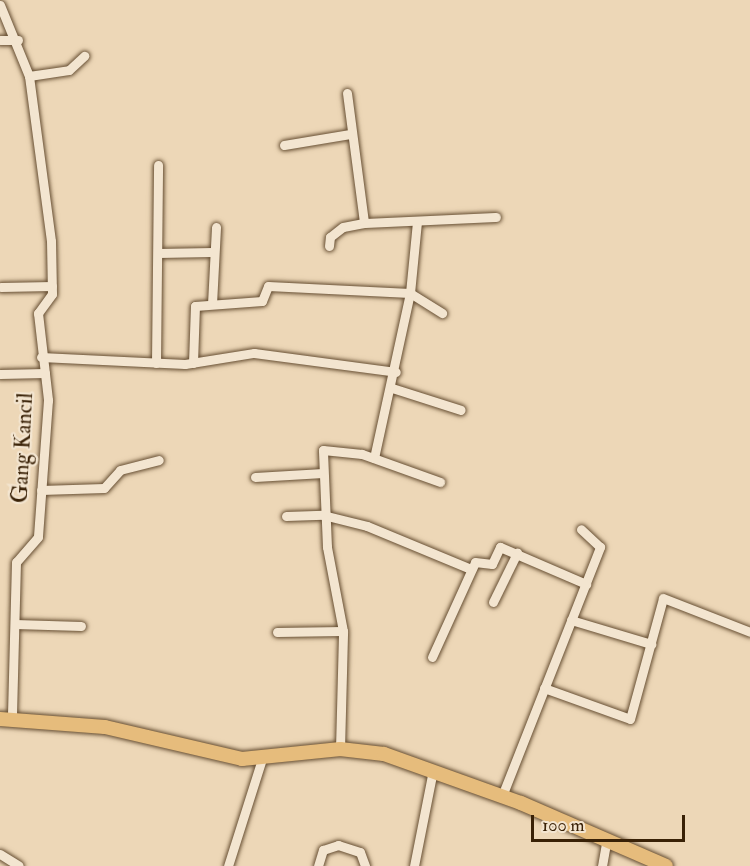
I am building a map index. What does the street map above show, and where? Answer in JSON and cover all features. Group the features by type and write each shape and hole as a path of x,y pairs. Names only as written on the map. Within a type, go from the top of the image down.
{"main road":[{"path":"6,719 105,727 223,755 262,759 340,749 433,770 606,838 666,866"}],"street":[{"path":"0,4 18,40 29,76 46,172 52,286 1,287"},
{"path":"0,40 18,40"},
{"path":"29,76 69,70 84,56"},
{"path":"347,93 350,134 364,222"},
{"path":"284,145 350,134"},
{"path":"156,363 158,165"},
{"path":"329,246 330,237 343,227 364,222 496,217"},
{"path":"374,458 396,372 410,293 417,220"},
{"path":"212,304 212,252 216,227"},
{"path":"158,253 212,252"},
{"name":"Gang Kancil","path":"6,719 15,624 16,562 38,542 45,373 41,357 38,313 52,286"},
{"path":"193,363 193,309 212,304 262,301 268,286 410,293 442,313"},
{"path":"41,357 193,363 254,353 396,372"},
{"path":"0,374 45,373"},
{"path":"392,388 462,410"},
{"path":"340,749 343,631 323,515 324,448 374,458 440,482"},
{"path":"40,490 104,488 120,470 159,460"},
{"path":"255,477 323,473"},
{"path":"286,516 323,515 367,526 471,569"},
{"path":"502,796 600,548 581,530"},
{"path":"432,657 471,569 476,562 492,564 500,547 586,584"},
{"path":"493,602 517,553"},
{"path":"544,688 630,720 663,598 750,632"},
{"path":"571,620 651,645"},
{"path":"15,624 81,626"},
{"path":"277,632 343,631"},
{"path":"228,866 262,759"},
{"path":"414,866 433,770"},
{"path":"602,866 606,838"},
{"path":"318,866 323,850 338,845 360,852 365,866"},
{"path":"0,855 19,866"}]}
